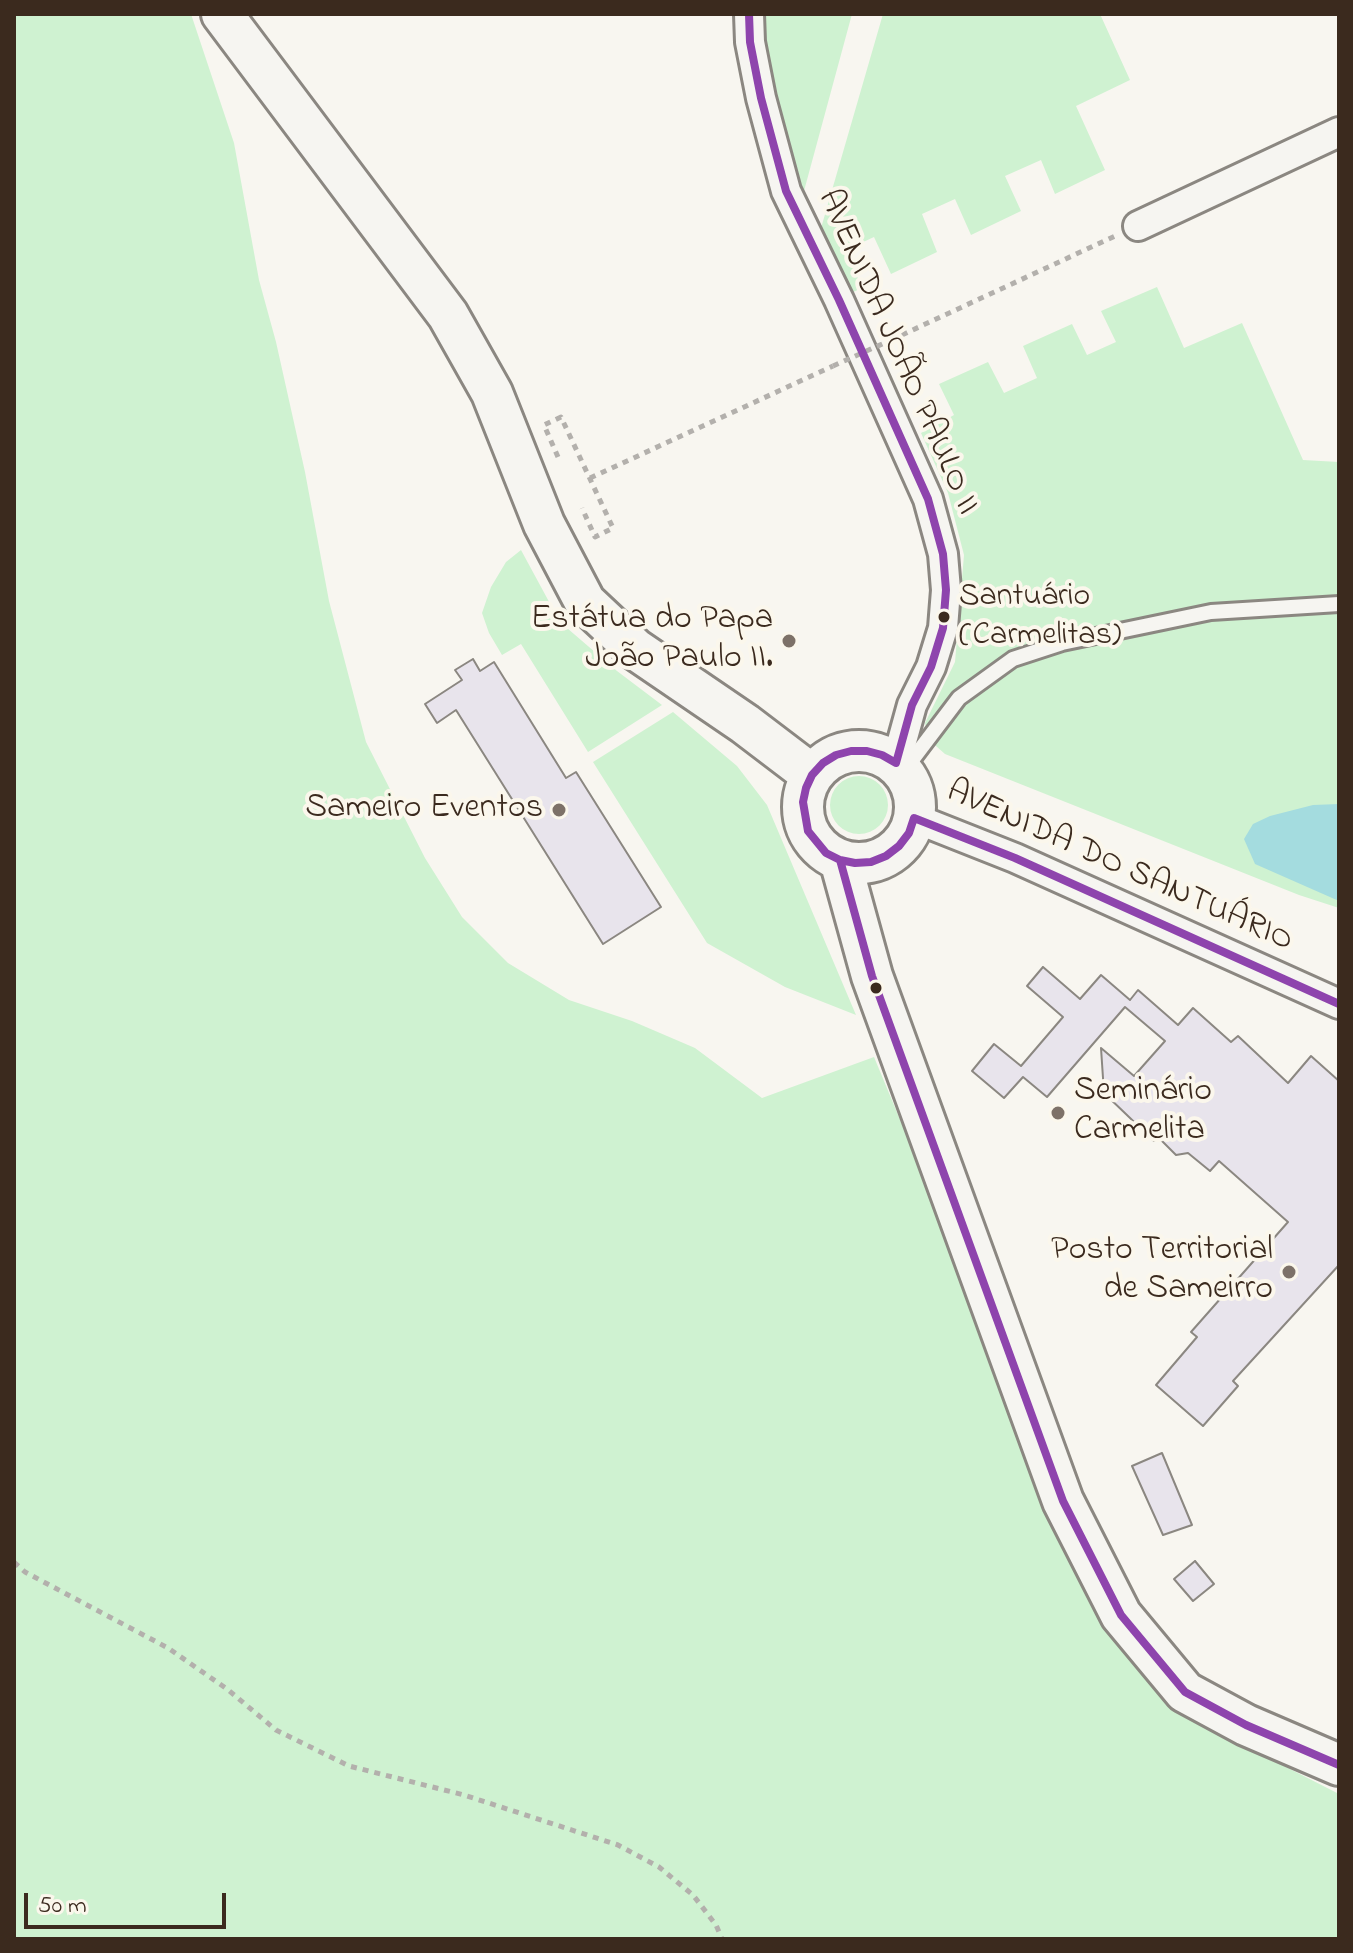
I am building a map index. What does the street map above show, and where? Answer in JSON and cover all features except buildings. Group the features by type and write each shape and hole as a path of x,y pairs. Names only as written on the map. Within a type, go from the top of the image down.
{"main road":[{"path":"222,14 448,315 492,393 544,524 585,602 635,649 745,724 812,775"},
{"path":"851,751 867,751 900,767 914,790 914,818 904,840 886,856 871,862 840,860 826,853 808,831 803,802 812,775 836,755 851,751"},
{"path":"840,860 872,976 1063,1501 1121,1615 1185,1692 1246,1725 1339,1765"}],"street":[{"name":"AVENIDA JOÃO PAULO II","path":"749,14 750,42 786,191 839,300 928,499 943,554 946,590 943,628 931,667 912,705 900,767"},
{"path":"1138,226 1339,132"},
{"name":"AVENIDA DO SANTUÁRIO","path":"914,818 1015,858 1339,1004"}],"lane":[{"path":"900,767 959,698 1013,659 1062,643 1211,612 1339,604"}],"path":[{"path":"590,478 1138,226"},
{"path":"558,457 544,425 561,417 613,528 595,537 582,508"},
{"path":"14,1562 25,1572 168,1648 227,1689 276,1730 349,1766 464,1795 618,1845 645,1859 693,1895 716,1925 722,1939"}],"green space":[{"path":"14,14 191,14 234,143 259,280 305,472 329,601 366,742 425,858 462,917 508,963 569,1000 632,1021 695,1048 762,1098 874,1057 921,1170 1062,1547 1110,1627 1243,1745 1339,1794 1339,1939 14,1939"},
{"path":"763,14 852,14 801,202 764,42"},
{"path":"883,14 1100,14 1130,80 1076,106 1105,170 1055,194 1041,160 1005,176 1021,211 971,235 955,199 922,214 937,252 891,274 874,237 846,250 862,288 849,294 819,235"},
{"path":"1157,287 1184,348 1242,323 1303,460 1339,462 1339,908 1299,895 945,754 928,739 925,723 955,662 964,555 948,493 921,433 954,415 939,384 988,362 1004,393 1037,378 1023,346 1072,324 1087,355 1116,342 1101,311"},
{"path":"521,550 560,622 662,705 588,752 521,644 502,655 482,613 491,587 506,562"},
{"path":"673,712 737,766 767,805 856,1015 785,987 707,943 593,762"},
{"path":"859,776 870,778 879,785 886,794 886,816 879,825 870,832 859,834 848,832 839,825 832,816 830,805 832,794 839,785 848,778"}],"water":[{"path":"1339,804 1339,901 1255,864 1244,839 1253,824 1270,816 1313,805"}],"transit line":[{"path":"749,14 750,42 761,98 786,191 839,300 928,499 943,554 946,590 943,628 931,667 912,705 896,763 867,751 836,755 823,763 806,788 803,802 808,831 826,853 840,860 871,862 899,846 909,833 914,818 1015,858 1339,1004"},
{"path":"840,860 872,976 1063,1501 1121,1615 1185,1692 1246,1725 1339,1765"}],"place":[{"name":"Santuário (Carmelitas)","path":"944,617"},
{"name":"Estátua do Papa João Paulo II.","path":"789,641"},
{"name":"Sameiro Eventos","path":"559,810"},
{"name":"Seminário Carmelita","path":"1058,1113"},
{"name":"Posto Territorial de Sameirro","path":"1289,1272"}]}
